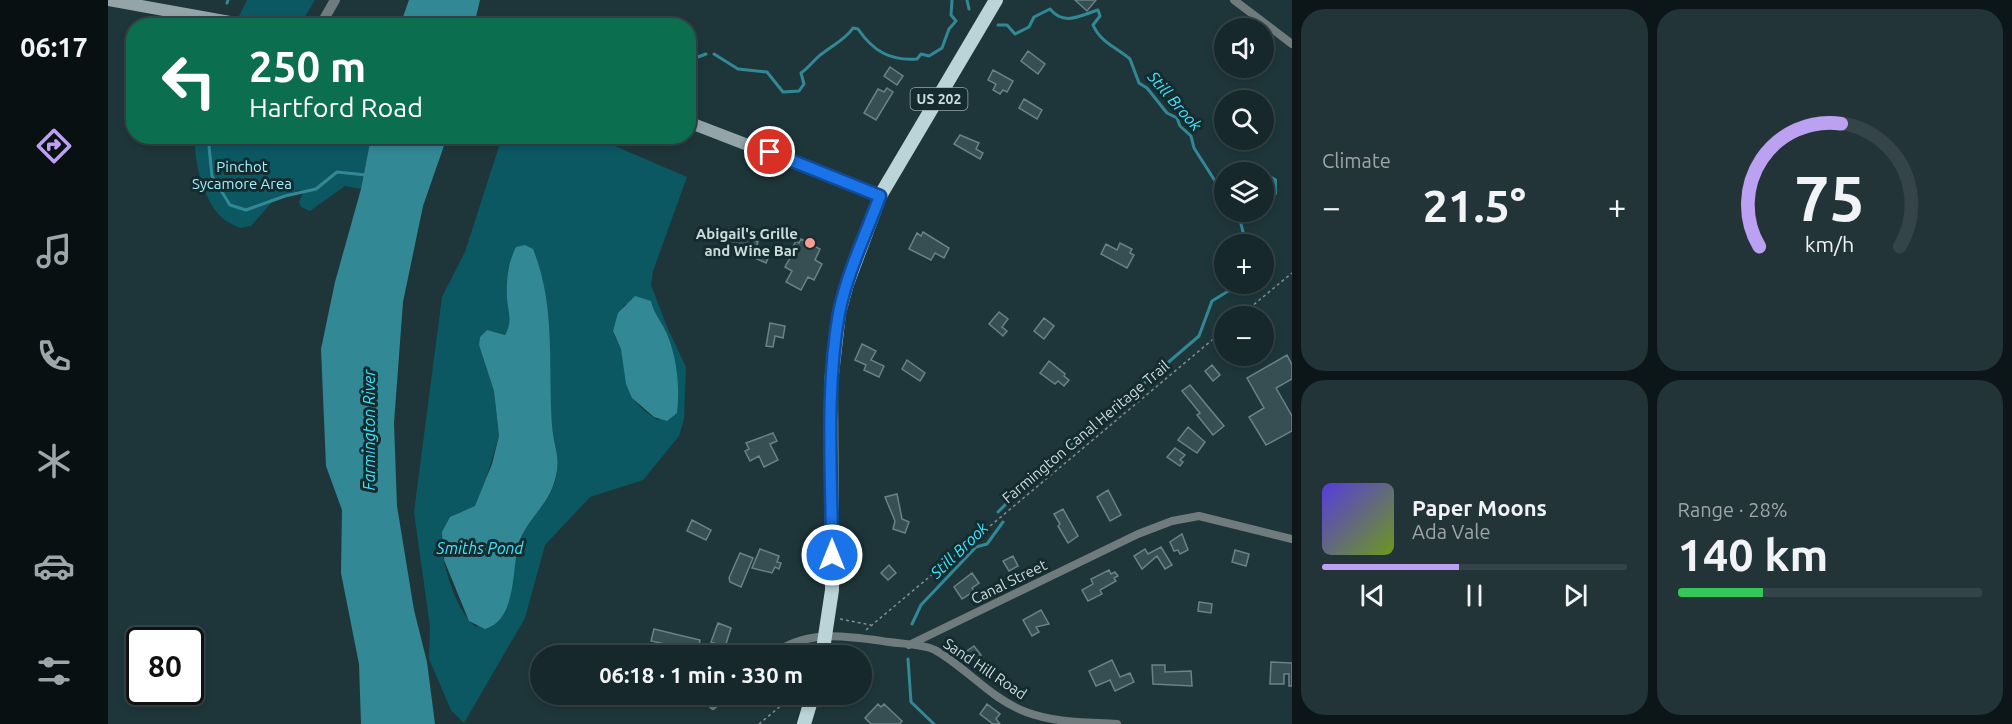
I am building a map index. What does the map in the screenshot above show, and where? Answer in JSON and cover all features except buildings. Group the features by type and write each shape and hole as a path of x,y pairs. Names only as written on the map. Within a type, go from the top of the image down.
{"highway":[{"name":"US 202","path":"824,645 832,590 831,383 838,324 847,284 880,196 996,0"},
{"path":"804,724 810,705"}],"main road":[{"path":"108,0 208,18"},
{"path":"696,125 880,196"}],"street":[{"path":"325,18 335,0"},
{"path":"1234,0 1292,44"},
{"name":"Canal Street","path":"909,645 1138,534 1172,521 1199,516 1292,540"},
{"path":"786,645 792,641 826,635 848,635 909,645"},
{"name":"Sand Hill Road","path":"909,645 933,649 994,694 1025,712 1048,719 1117,724"}],"path":[{"path":"1252,306 1292,273"},
{"name":"Farmington Canal Heritage Trail","path":"844,619 872,625 1214,338"},
{"path":"759,724 782,705"}],"green space":[{"path":"247,0 315,0 304,18 238,18"},
{"name":"Pinchot Sycamore Area","path":"195,144 370,144 361,189 345,186 310,211 301,207 299,202 303,193 299,190 273,201 251,226 240,228 220,216 208,199 200,178"},
{"path":"500,144 610,144 687,177 653,271 651,285 686,367 684,419 679,436 643,480 590,497 545,545 525,618 464,723 451,710 429,659 430,627 414,512 442,297 465,252","holes":["533,249 540,271 548,314 550,404 556,449 556,476 551,492 519,541 508,602 476,627 458,602 446,570 442,551 458,513 475,507 480,499 499,436 494,391 479,345 480,337 487,330 505,335 510,327 507,281 512,255","651,301 671,343 677,409 658,420 645,411 631,394 625,360 613,331 624,305"]}],"water":[{"path":"409,0 480,0 476,18 403,18"},
{"name":"Farmington River","path":"370,144 445,144 423,206 403,302 394,423 397,506 414,610 427,662 435,724 361,724 359,664 341,573 342,510 326,466 321,349 335,282 361,189"},
{"path":"1274,177 1277,179 1277,194 1274,197"},
{"name":"Smiths Pond","path":"525,245 533,249 545,292 550,336 552,425 557,466 551,492 521,537 507,606 495,624 485,629 469,621 444,560 442,532 450,517 475,506 492,464 499,436 494,391 479,345 480,337 487,330 505,335 509,326 507,285 509,265 516,247"},
{"path":"635,296 651,301 667,334 673,353 678,383 677,413 667,421 654,417 632,398 626,384 621,349 613,331 618,313"}],"waterway":[{"name":"Still Brook","path":"714,54 738,69 767,72 783,92 799,91 804,84 801,73 853,28 858,29 876,49 890,56 907,59 917,59 921,54 929,56 942,48 949,29 956,21 951,15 952,0"},
{"name":"Still Brook","path":"967,0 969,9"},
{"name":"Still Brook","path":"998,25 1007,25 1015,34 1029,27 1034,17 1050,9 1055,14 1066,18 1078,17 1098,10 1100,16 1093,25 1096,31 1105,41 1130,59 1139,83 1147,88 1167,113 1177,118 1180,126 1191,136 1194,148 1214,179"},
{"name":"Still Brook","path":"696,56 706,54"},
{"path":"209,144 212,176 230,205 246,210 285,196 316,189 337,172 366,175"},
{"name":"Still Brook","path":"1240,222 1244,234"},
{"name":"Still Brook","path":"998,512 1024,486 1199,336 1212,301 1223,294"},
{"name":"Still Brook","path":"912,624 921,605 976,547 987,544 1003,522"},
{"name":"Still Brook","path":"908,659 911,702 934,724"}],"place":[{"name":"Abigail's Grille and Wine Bar","path":"810,243"}],"route":[{"path":"770,152 880,196 847,284 839,313 831,383 832,555"}]}
